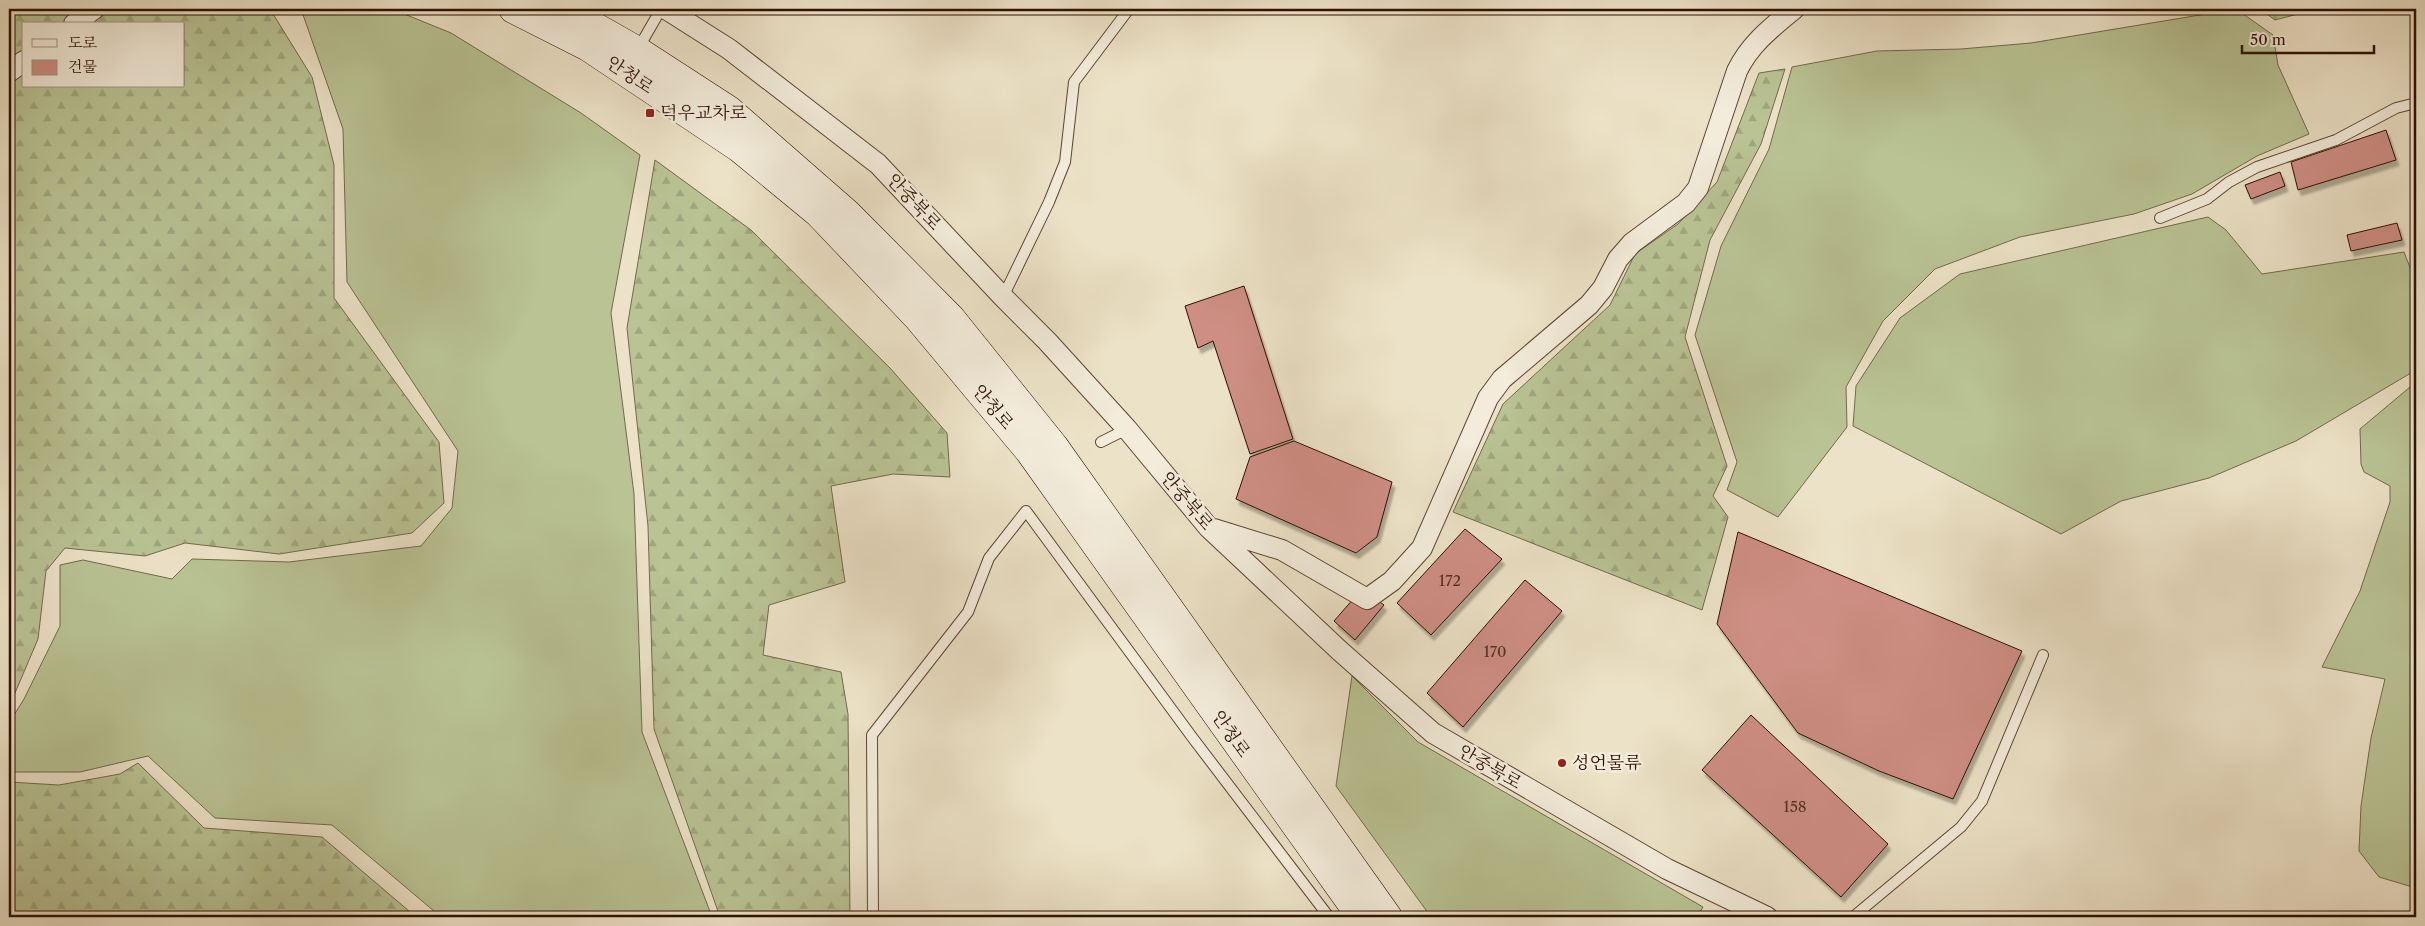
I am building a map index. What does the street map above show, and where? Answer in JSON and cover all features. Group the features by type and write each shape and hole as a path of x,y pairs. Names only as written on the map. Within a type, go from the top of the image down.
{"street":[{"path":"77,22 94,9"},
{"name":"안청로","path":"513,9 588,47 630,59 729,110 848,214 951,318 1054,446 1388,917"},
{"name":"안청로","path":"564,9 630,59 818,214 917,317 1029,452 1361,917"},
{"name":"안중북로","path":"666,9 729,49 878,164 1047,341 1127,429 1209,528 1340,651 1433,733 1735,910 1767,917"},
{"path":"1209,528 1282,550 1367,599 1392,581 1422,548 1492,392 1502,379 1590,305 1603,288 1618,259 1632,243 1686,203 1698,188 1737,71 1746,53 1764,34 1794,9"},
{"path":"9,72 22,62"}],"lane":[{"path":"630,59 661,9"},
{"path":"1003,297 1049,202 1065,162 1074,82 1129,9"},
{"path":"2160,218 2207,199 2229,182 2257,167 2336,140 2396,108 2416,103"},
{"path":"1101,442 1127,429"},
{"path":"873,917 872,735 968,612 989,558 1026,511 1192,737 1329,917"},
{"path":"1854,917 1961,827 1982,801 2043,655"}],"green space":[{"path":"9,9 270,9 312,77 334,165 334,298 439,442 444,503 412,533 279,554 185,543 145,556 65,548 46,571 38,639 9,707"},
{"path":"301,9 392,9 451,33 581,113 640,155 611,313 634,494 642,732 712,917 441,917 332,825 215,818 148,756 80,772 9,772 9,723 24,699 60,626 60,565 83,560 172,579 192,559 289,562 421,546 452,508 458,451 347,282 343,129"},
{"path":"2236,9 2273,35 2278,65 2309,134 2257,156 2192,194 2134,214 2020,237 1935,269 1883,321 1846,387 1847,427 1778,517 1727,490 1737,462 1695,335 1721,246 1769,149 1792,67 1877,51 1961,49 2031,43"},
{"path":"2260,9 2317,9 2275,20"},
{"path":"1785,69 1761,144 1710,240 1685,337 1727,466 1713,496 1728,517 1702,610 1453,512 1503,404 1610,305 1635,254 1678,224 1717,182 1759,73"},
{"path":"655,160 751,230 890,368 947,433 950,477 893,474 831,486 845,582 769,605 763,655 841,672 848,714 850,917 720,917 654,729 648,526 627,328"},
{"path":"2208,217 2226,230 2262,274 2404,252 2416,283 2416,370 2296,441 2209,478 2121,501 2061,534 1853,426 1856,386 1900,318 1960,274"},
{"path":"2416,382 2416,888 2379,877 2359,851 2361,806 2371,738 2385,679 2322,667 2360,591 2390,502 2390,486 2364,472 2361,464 2360,429"},
{"path":"1352,676 1418,742 1703,907 1697,917 1431,917 1336,786"},
{"path":"138,763 204,828 322,837 416,917 9,917 9,782 59,785 120,774"}],"building":[{"path":"2386,130 2396,160 2298,190 2291,162"},
{"path":"2280,172 2285,186 2251,199 2245,185"},
{"path":"2397,223 2402,240 2351,251 2347,235"},
{"path":"1244,286 1293,439 1250,454 1213,341 1198,348 1185,306"},
{"path":"1294,441 1392,482 1377,537 1356,553 1236,499 1250,457"},
{"path":"1465,529 1502,559 1431,635 1397,603"},
{"path":"1738,532 2022,651 1953,799 1879,771 1798,733 1717,624"},
{"path":"1525,580 1562,611 1463,727 1427,693"},
{"path":"1362,589 1384,605 1355,640 1334,621"},
{"path":"1751,715 1888,844 1841,897 1702,770"}],"place":[{"name":"덕우교차로","path":"650,113"},
{"name":"성언물류","path":"1562,763"}]}
